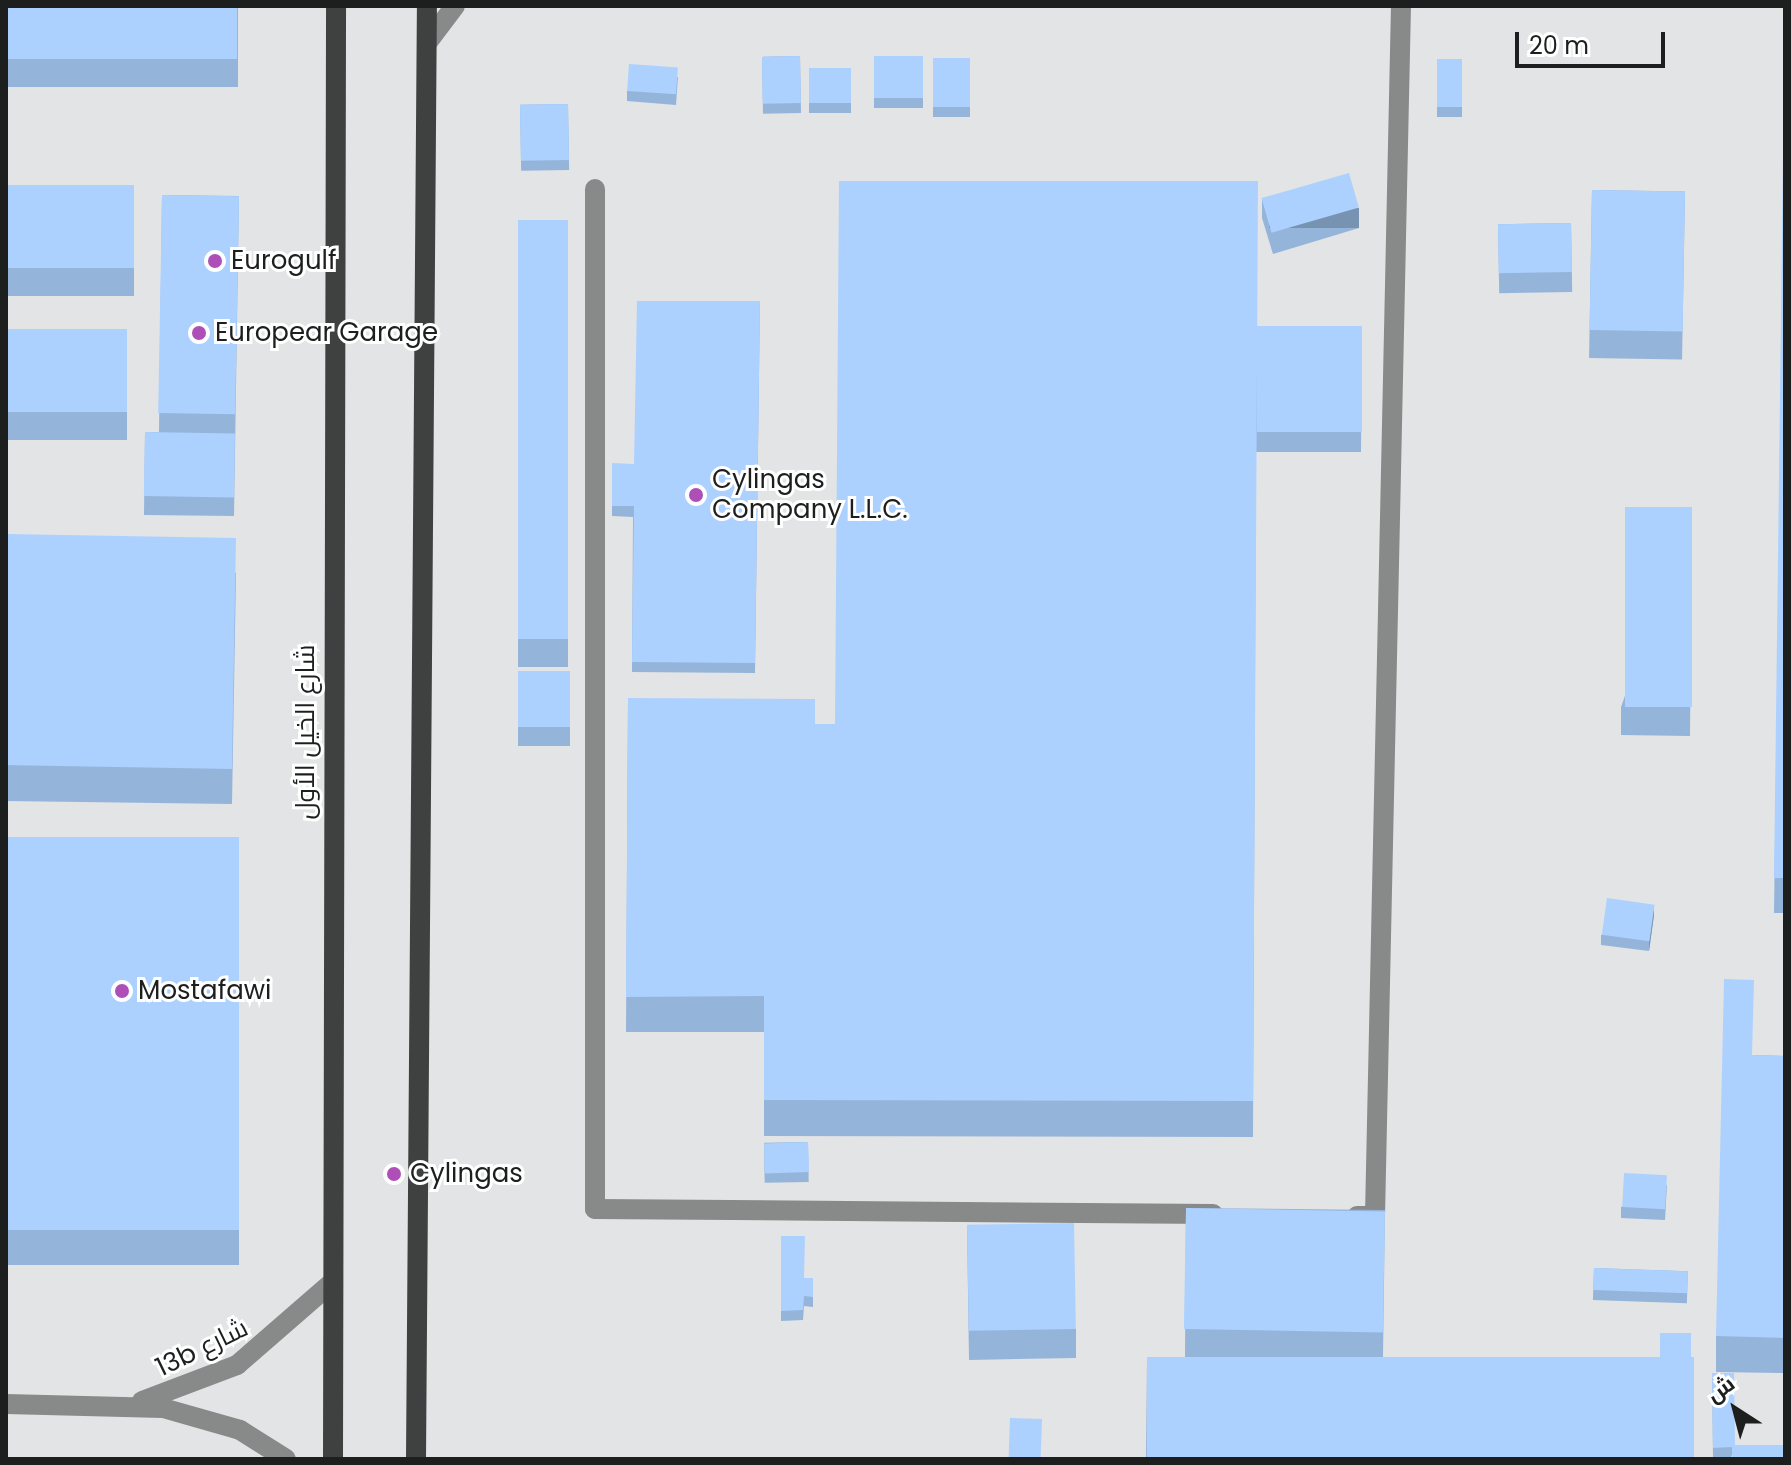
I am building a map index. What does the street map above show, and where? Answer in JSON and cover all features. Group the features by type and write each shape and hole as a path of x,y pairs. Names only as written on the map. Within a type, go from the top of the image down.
{"main road":[{"name":"شارع الخيل الأول","path":"333,1459 329,1285 336,6"},
{"path":"416,1459 427,6"}],"lane":[{"path":"427,43 455,6"},
{"path":"1327,1215 1375,1216 1401,6"},
{"path":"595,189 595,1209 1232,1214"},
{"name":"13b شارع","path":"123,1406 237,1365 329,1285"},
{"name":"13b شارع","path":"6,1404 123,1406 202,1416 286,1459"}],"building":[{"path":"6,6 237,6 237,59 6,59"},
{"path":"800,56 801,103 763,104 762,57"},
{"path":"874,56 923,56 923,98 874,98"},
{"path":"933,58 970,58 970,107 933,107"},
{"path":"1437,59 1462,59 1462,107 1437,107"},
{"path":"629,64 678,67 676,94 627,91"},
{"path":"809,68 851,68 851,103 809,103"},
{"path":"568,104 569,160 521,161 520,105"},
{"path":"1783,155 1785,878 1774,878"},
{"path":"1349,173 1359,208 1271,233 1262,198"},
{"path":"839,181 1258,181 1253,1101 764,1100 764,996 626,997 628,698 815,699 815,724 835,724"},
{"path":"6,185 134,185 134,268 6,268"},
{"path":"1592,190 1685,192 1683,332 1590,330"},
{"name":"Europear Garage","path":"162,195 239,196 235,414 158,413"},
{"path":"518,220 568,220 568,639 518,639"},
{"path":"1571,223 1572,272 1499,273 1498,224"},
{"name":"Cylingas Company L.L.C.","path":"637,301 760,301 755,663 632,662 634,506 612,506 612,463 634,464"},
{"path":"1257,326 1362,326 1362,432 1257,432"},
{"path":"6,329 127,329 127,412 6,412"},
{"path":"145,432 235,434 234,498 144,496"},
{"path":"1625,507 1692,507 1692,707 1625,707"},
{"path":"6,534 236,538 232,769 6,765"},
{"path":"518,671 570,671 570,727 518,727"},
{"path":"6,837 239,837 239,1230 6,1230"},
{"path":"1607,898 1655,905 1649,941 1602,935"},
{"path":"1724,979 1754,980 1752,1055 1785,1056 1785,1338 1716,1336"},
{"path":"808,1142 809,1172 765,1174 764,1144"},
{"path":"1624,1173 1667,1175 1665,1209 1622,1207"},
{"path":"1186,1208 1385,1211 1383,1332 1184,1329"},
{"path":"1074,1223 1076,1329 969,1331 967,1225"},
{"path":"781,1236 805,1236 804,1278 813,1278 813,1297 804,1296 803,1310 781,1311"},
{"path":"1594,1268 1688,1271 1687,1293 1593,1290"},
{"path":"1660,1333 1691,1333 1691,1357 1660,1357"},
{"path":"1147,1357 1694,1357 1694,1459 1147,1459"},
{"path":"1712,1373 1734,1373 1735,1446 1732,1447 1713,1448"},
{"path":"1010,1418 1042,1419 1041,1459 1009,1459"},
{"path":"1732,1445 1785,1445 1785,1459 1732,1459"}],"place":[{"name":"Eurogulf","path":"215,261"},
{"name":"Europear Garage","path":"199,333"},
{"name":"Cylingas Company L.L.C.","path":"696,495"},
{"name":"Mostafawi","path":"122,991"},
{"name":"Cylingas","path":"394,1174"}]}
